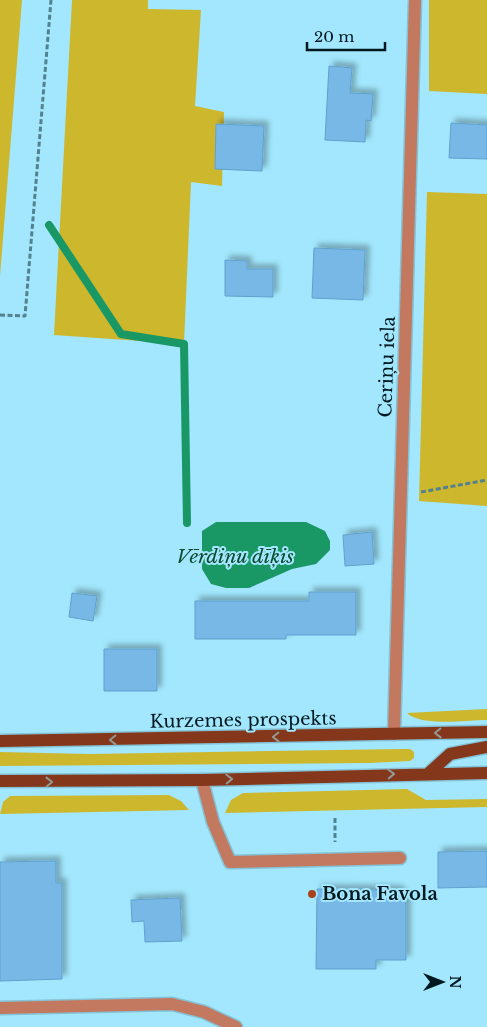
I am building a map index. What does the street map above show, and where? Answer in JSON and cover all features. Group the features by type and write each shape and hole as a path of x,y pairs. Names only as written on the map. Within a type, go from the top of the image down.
{"main road":[{"name":"Kurzemes prospekts","path":"0,741 487,732"},
{"path":"429,774 450,754 487,747"},
{"path":"0,781 202,780 487,773"}],"street":[{"name":"Ceriņu iela","path":"394,734 415,0"},
{"path":"202,780 213,822 230,862 400,858"},
{"path":"0,1008 172,1004 204,1012 236,1027"}],"path":[{"path":"0,315 25,316 51,0"},
{"path":"401,496 487,480"},
{"path":"335,818 335,833"}],"shaded area":[{"path":"0,0 22,0 0,276"},
{"path":"72,0 148,0 148,9 201,10 195,106 224,112 222,186 191,182 184,344 54,335"},
{"path":"429,0 487,0 487,94 429,91"},
{"path":"427,192 487,194 487,506 419,501"},
{"path":"487,709 487,720 433,721 423,720 407,713"},
{"path":"410,749 414,752 414,758 410,761 369,763 0,766 0,752 90,754"},
{"path":"407,789 426,800 487,799 487,807 225,813 231,800 243,793"},
{"path":"169,795 181,801 189,810 0,814 3,802 10,796"}],"water":[{"name":"Vērdiņu dīķis","path":"216,522 306,522 325,531 330,541 330,550 316,564 292,569 249,588 226,588 211,584 202,569 202,531"}],"building":[{"path":"329,66 352,68 350,93 373,94 371,121 366,120 365,142 325,140"},
{"path":"451,123 487,125 487,159 449,158"},
{"path":"216,124 264,126 262,171 215,169"},
{"path":"314,248 365,250 363,300 312,298"},
{"path":"225,260 247,261 247,269 273,269 273,297 225,296"},
{"path":"372,532 374,564 345,566 343,535"},
{"path":"309,592 356,592 356,635 286,635 286,639 195,639 195,601 309,601"},
{"path":"72,593 97,596 93,621 69,617"},
{"path":"104,649 157,649 157,691 104,691"},
{"path":"487,851 487,887 438,888 438,852"},
{"path":"56,861 56,883 62,883 62,979 0,981 0,862"},
{"path":"317,889 398,890 406,900 406,960 376,960 376,969 316,969"},
{"path":"180,898 182,941 145,942 144,921 132,922 131,900"}],"waterway":[{"path":"49,225 121,334 184,344 187,523"}],"place":[{"name":"Bona Favola","path":"312,894"}]}
